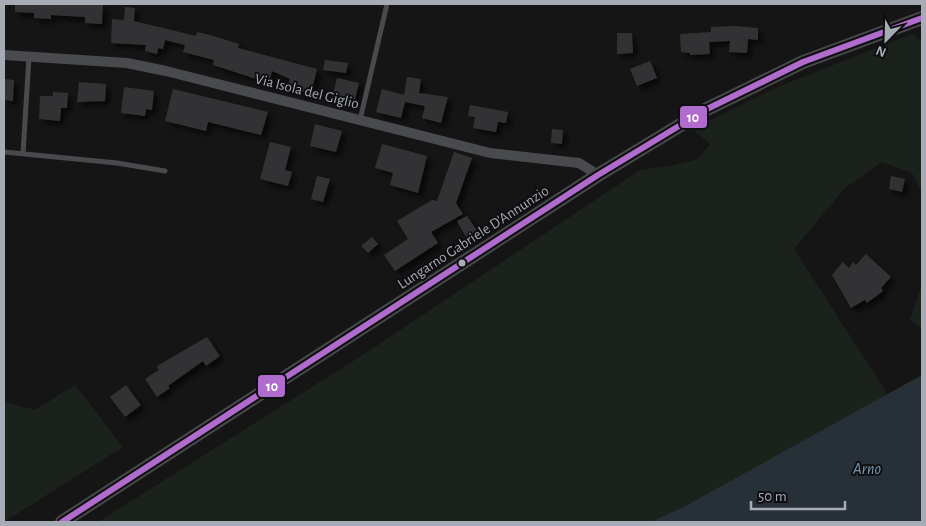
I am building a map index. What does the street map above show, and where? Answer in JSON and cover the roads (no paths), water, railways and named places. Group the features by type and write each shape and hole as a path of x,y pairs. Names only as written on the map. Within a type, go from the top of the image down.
{"main road":[{"name":"Lungarno Gabriele D'Annunzio","path":"62,522 598,175 707,109 780,72 922,18"}],"street":[{"name":"Via Isola del Giglio","path":"4,55 127,63 166,71 490,153 579,162 598,175"}],"lane":[{"path":"360,120 387,4"},
{"path":"23,153 29,57"},
{"path":"4,152 117,163 165,171"}],"water":[{"name":"Arno","path":"922,375 922,522 651,522 687,505"}]}
